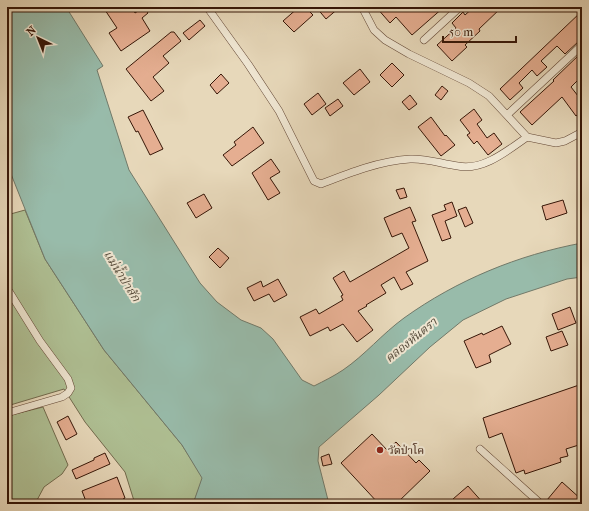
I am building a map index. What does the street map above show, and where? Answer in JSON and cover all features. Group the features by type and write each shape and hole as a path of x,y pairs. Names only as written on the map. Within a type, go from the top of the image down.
{"street":[{"path":"208,7 279,111 314,181 321,184 386,162 410,159 430,160 460,167 476,166 501,155 527,137"},
{"path":"362,7 374,30 385,40 409,54 469,83 489,96 527,137 556,143 564,141 582,132"},
{"path":"424,40 460,7"},
{"path":"507,115 582,44"},
{"path":"7,288 40,341 68,379 71,388 68,393 62,397 7,413"},
{"path":"480,449 541,504"}],"shaded area":[{"path":"25,210 45,259 104,350 182,445 203,478 193,504 135,504 125,472 85,422 64,389 7,406 7,215"},
{"path":"43,407 68,465 62,474 44,487 36,502 37,504 7,504 7,416"}],"water":[{"path":"7,7 66,7 103,66 97,70 129,170 200,283 217,302 241,320 261,328 273,339 302,380 314,386 343,370 359,358 396,324 424,304 489,271 535,254 582,243 582,277 567,279 506,299 463,320 430,347 379,395 319,447 318,461 329,504 193,504 202,478 182,445 104,350 45,259 7,164"}],"building":[{"path":"103,7 132,7 135,13 144,7 148,13 142,18 150,31 121,51 109,33 117,28"},
{"path":"299,7 305,7 313,15 294,32 283,21"},
{"path":"316,7 340,7 326,19"},
{"path":"376,7 444,7 412,35 396,17 390,23"},
{"path":"474,7 502,7 479,29 480,31 465,45 467,47 452,61 437,45 456,28 452,23 463,12 465,15"},
{"path":"582,11 582,40 565,54 557,46 541,61 547,67 537,76 532,70 519,83 523,88 510,100 500,89"},
{"path":"200,20 205,26 189,40 183,33"},
{"path":"171,32 174,32 181,41 163,56 169,63 153,77 164,91 151,101 126,69"},
{"path":"582,52 582,76 571,87 582,101 582,111 576,116 562,97 532,125 520,112 554,81 553,80"},
{"path":"392,63 404,75 392,87 380,75"},
{"path":"360,69 370,82 354,95 343,83"},
{"path":"221,74 229,83 217,94 210,85"},
{"path":"442,86 448,91 441,100 435,95"},
{"path":"318,93 326,104 312,115 304,104"},
{"path":"410,95 417,104 409,110 402,102"},
{"path":"338,99 343,106 330,116 325,108"},
{"path":"474,109 482,120 477,124 487,138 494,133 502,144 488,155 477,141 474,144 467,135 470,133 460,120"},
{"path":"143,110 163,149 150,155 138,131 136,132 128,117"},
{"path":"431,117 445,136 446,135 455,145 441,156 418,127"},
{"path":"253,127 264,143 232,166 223,155 236,145 234,142"},
{"path":"271,159 280,172 270,178 280,193 268,200 252,173"},
{"path":"404,188 407,197 400,199 396,190"},
{"path":"204,194 212,208 196,218 187,203"},
{"path":"563,200 567,213 546,220 542,206"},
{"path":"452,202 457,216 445,221 451,238 442,241 432,215 446,210 444,205"},
{"path":"410,207 416,221 412,222 428,261 406,272 413,284 401,290 394,277 381,285 386,293 358,311 373,330 357,342 343,324 330,331 328,327 310,336 300,317 316,309 319,314 343,300 341,296 343,295 333,278 344,271 350,282 409,248 402,233 392,237 384,218"},
{"path":"466,207 473,223 465,227 458,210"},
{"path":"218,248 229,258 220,268 209,257"},
{"path":"278,279 287,295 274,302 269,294 254,301 247,288 261,281 263,287"},
{"path":"570,307 576,323 558,330 552,314"},
{"path":"502,326 511,344 489,355 491,362 476,368 464,341 482,333 483,335"},
{"path":"562,331 568,345 551,351 546,337"},
{"path":"582,384 582,444 566,449 568,456 560,458 561,462 525,474 524,470 516,473 502,433 489,438 483,418"},
{"path":"68,416 77,434 66,440 57,422"},
{"path":"372,434 387,450 396,442 416,463 419,460 430,471 396,504 379,504 341,463"},
{"path":"105,453 110,464 76,479 72,470"},
{"path":"329,454 332,464 323,466 321,457"},
{"path":"117,477 125,498 123,499 125,504 87,504 82,491"},
{"path":"562,482 582,500 582,504 552,504 547,500"},
{"path":"468,486 484,504 458,504 453,499"}],"place":[{"name":"วัดป่าโค","path":"380,450"}],"water label":[{"name":"แม่น้ำป่าสัก","path":"122,276"},
{"name":"คลองหันตรา","path":"411,340"}]}
